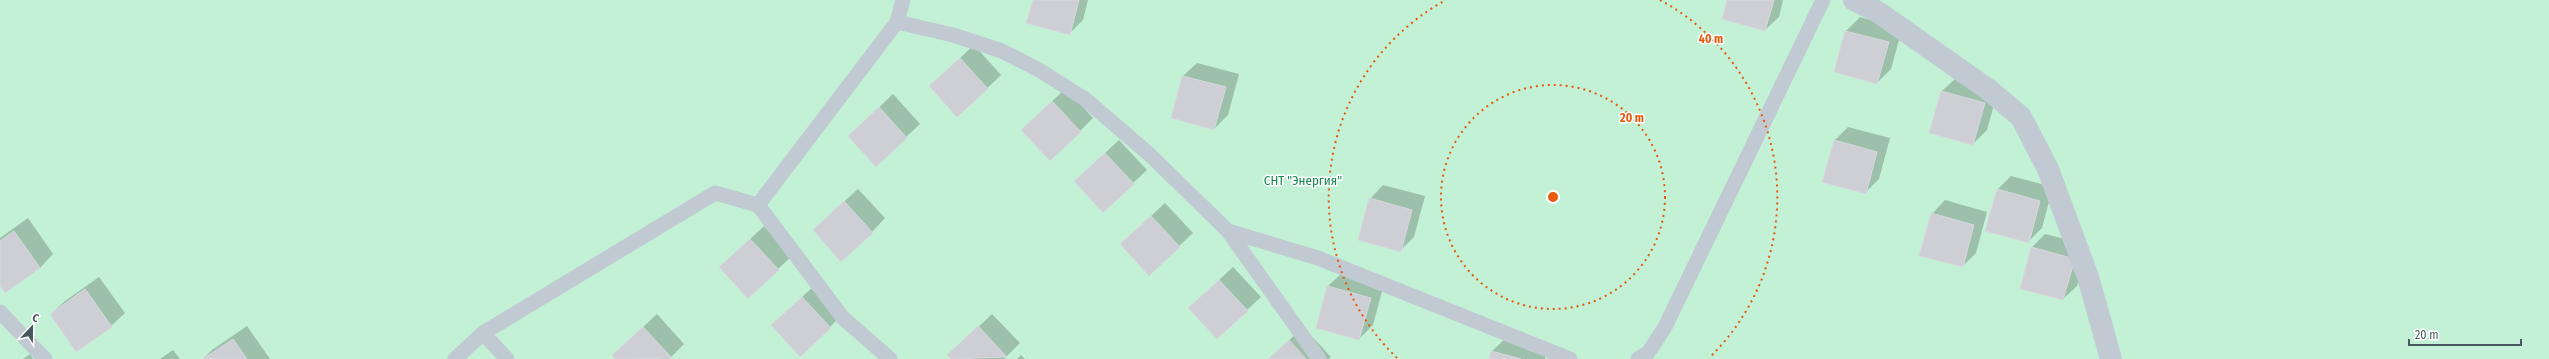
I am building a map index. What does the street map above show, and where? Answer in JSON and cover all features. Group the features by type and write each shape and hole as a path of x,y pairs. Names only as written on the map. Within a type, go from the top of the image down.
{"street":[{"path":"1854,0 1878,12 1971,77 2021,117 2051,176 2088,277 2111,359"}],"lane":[{"path":"758,205 897,22 903,0"},
{"path":"1638,359 1648,353 1665,327 1823,0"},
{"path":"897,22 953,35 1002,52 1038,70 1085,99 1150,155 1228,231 1319,359"},
{"path":"455,359 483,333 715,192 758,205 844,318 890,359"},
{"path":"1228,231 1318,258 1570,359"},
{"path":"0,312 45,359"},
{"path":"483,333 507,359"}],"green space":[{"name":"СНТ \"Энергия\"","path":"0,0 2549,0 2549,359 0,359"}],"building":[{"path":"1033,0 1079,0 1070,35 1026,23"},
{"path":"1727,0 1774,0 1765,31 1722,19"},
{"path":"1845,31 1889,42 1877,84 1834,72"},
{"path":"960,58 988,89 957,117 929,86"},
{"path":"1182,76 1226,87 1214,130 1171,118"},
{"path":"1941,91 1985,103 1973,145 1929,133"},
{"path":"1052,101 1081,132 1050,161 1021,130"},
{"path":"879,107 907,138 876,167 848,136"},
{"path":"1834,140 1877,152 1866,194 1822,182"},
{"path":"1105,153 1134,184 1103,213 1074,181"},
{"path":"1997,189 2040,201 2029,243 1985,231"},
{"path":"1369,198 1412,210 1401,252 1358,240"},
{"path":"844,201 873,233 841,262 813,230"},
{"path":"1931,213 1974,225 1963,267 1919,256"},
{"path":"1151,216 1180,247 1149,276 1120,244"},
{"path":"14,231 40,268 5,293 0,286 0,241"},
{"path":"750,239 779,270 748,299 719,267"},
{"path":"2031,247 2075,259 2063,300 2020,289"},
{"path":"1219,280 1248,311 1217,339 1188,308"},
{"path":"1327,286 1371,298 1359,340 1316,328"},
{"path":"85,289 112,327 76,352 50,314"},
{"path":"802,297 831,328 800,357 771,325"},
{"path":"978,326 1007,357 951,359 947,355"},
{"path":"643,327 672,358 615,359 612,355"},
{"path":"233,339 247,359 203,359"},
{"path":"1289,340 1306,359 1268,359"},
{"path":"1491,351 1521,359 1489,359"}]}
